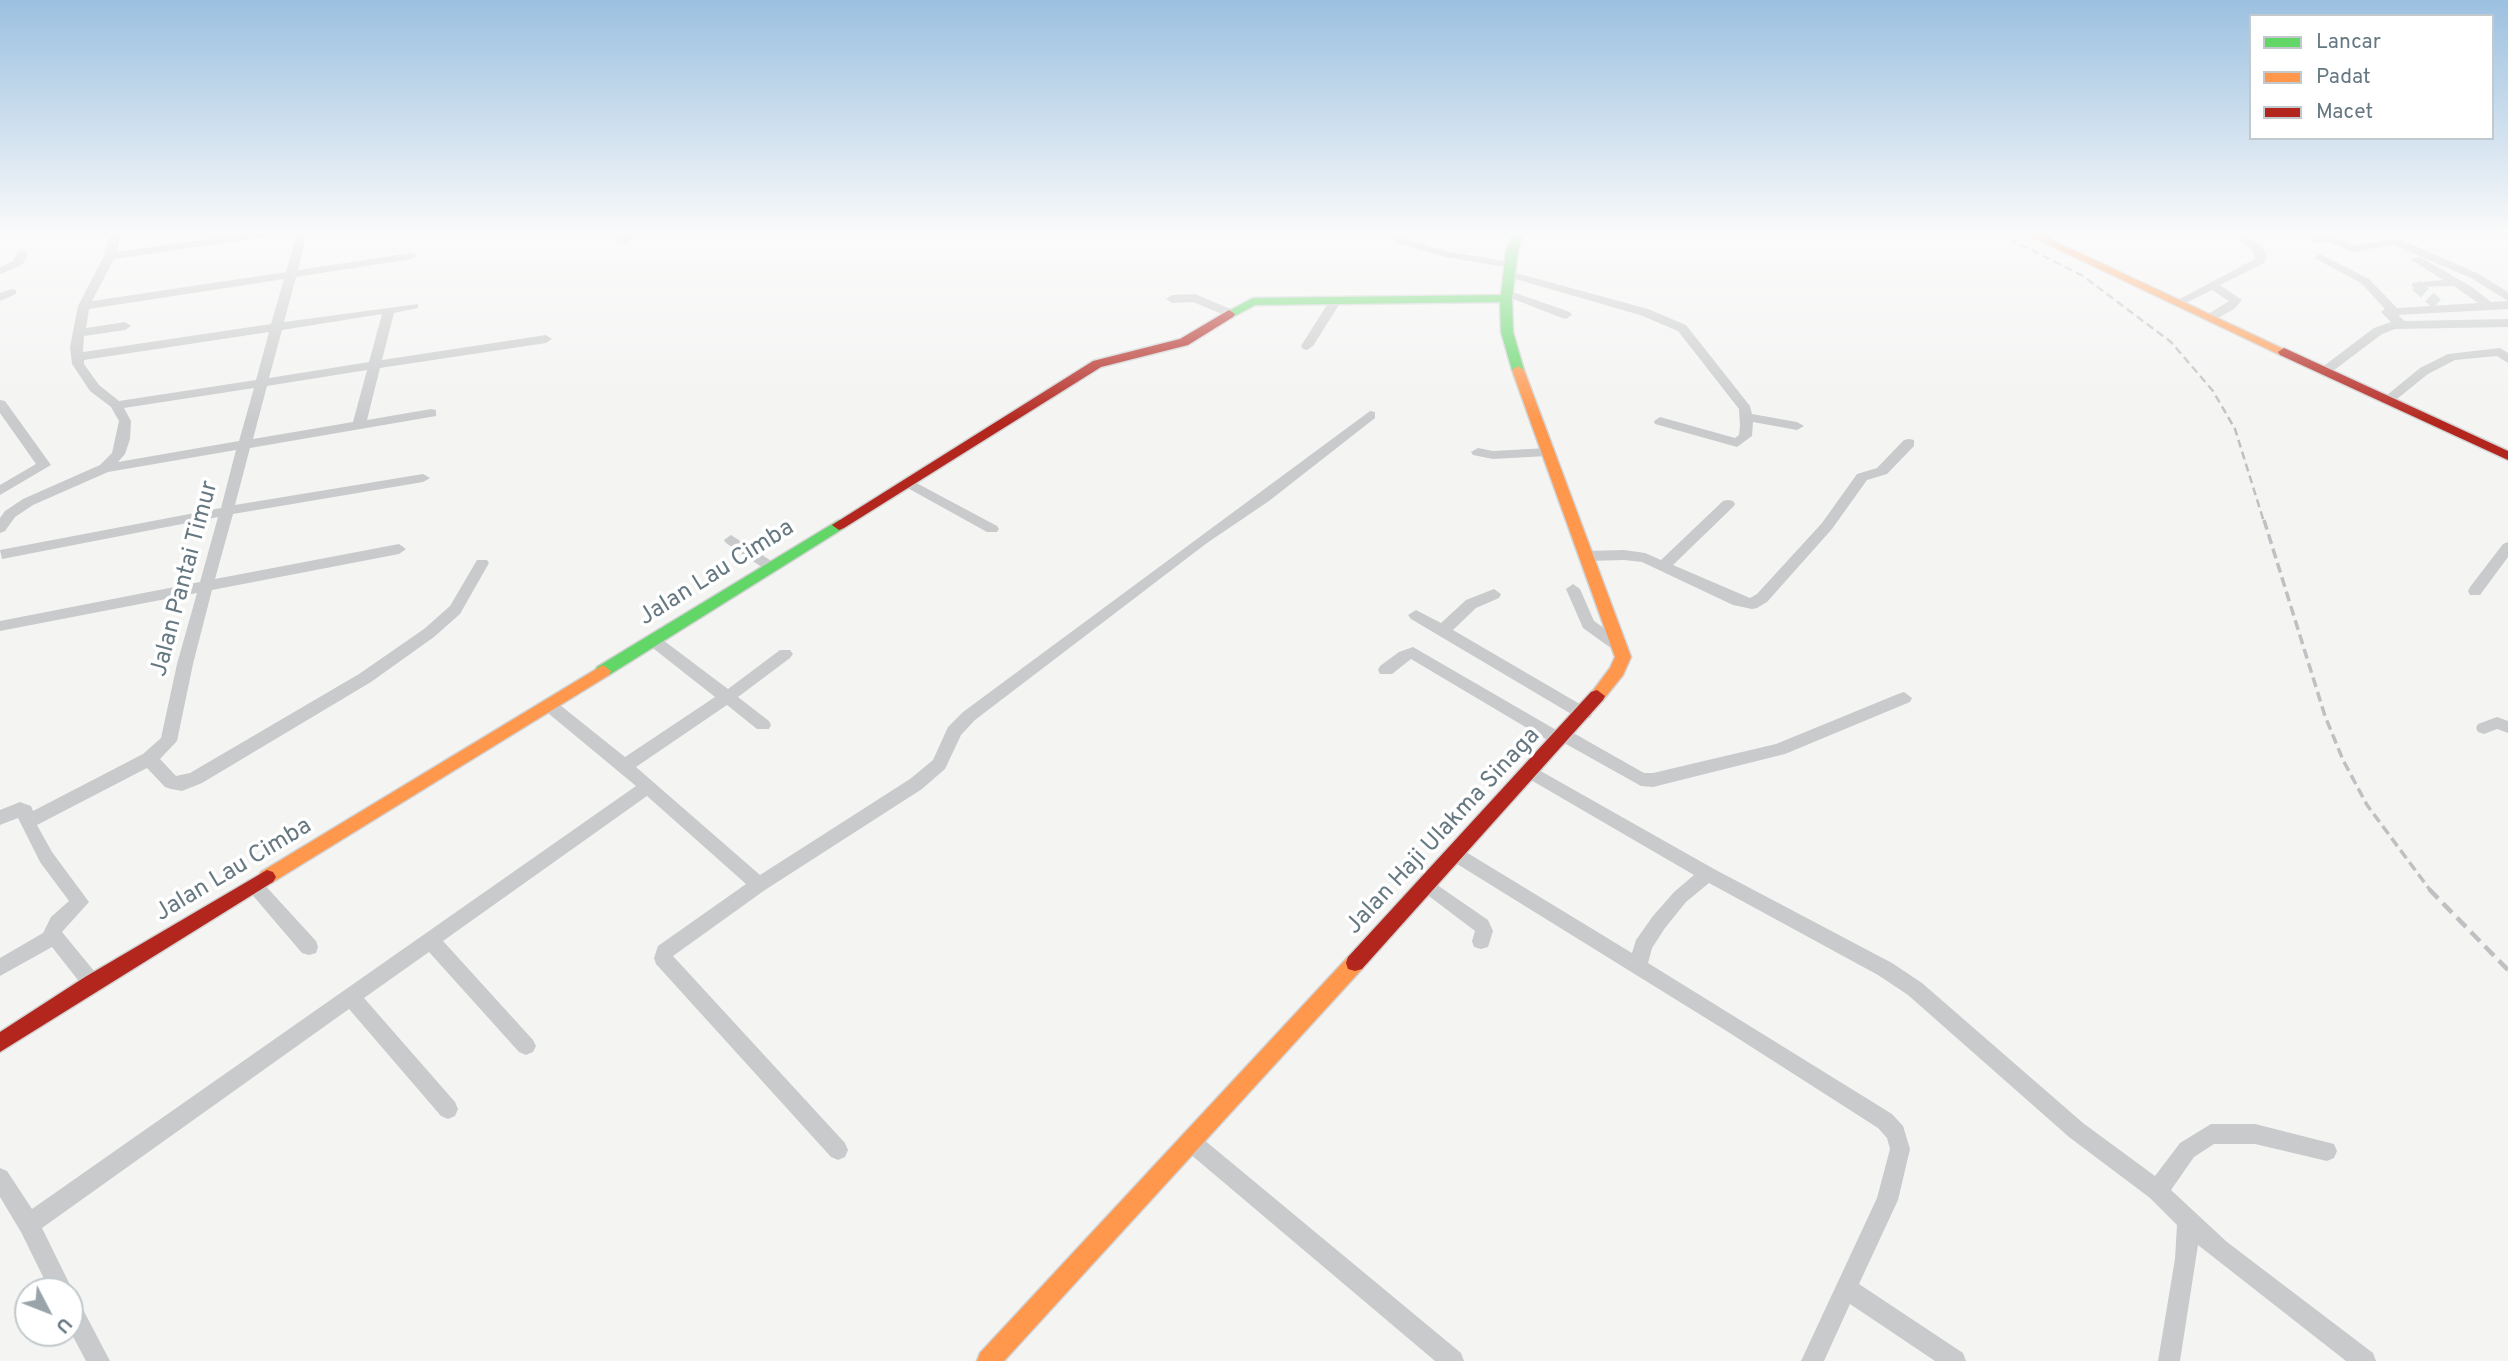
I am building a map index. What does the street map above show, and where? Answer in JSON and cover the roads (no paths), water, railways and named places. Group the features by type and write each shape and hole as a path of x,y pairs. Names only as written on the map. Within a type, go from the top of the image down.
{"main road":[{"name":"Jalan Lau Cimba","path":"0,1043 92,983 654,641 1097,364 1184,342 1229,313 1253,302 1485,297"},
{"path":"1507,297 1507,332 1525,394 1620,647"},
{"path":"2164,297 2508,456"},
{"name":"Jalan Haji Ulakma Sinaga","path":"988,1361 1584,714 1617,671 1622,657 1620,647"}],"street":[{"path":"89,297 84,306 79,333 78,364 94,388 116,405 125,421 118,454 105,468"},
{"path":"84,306 147,297"},
{"name":"Jalan Pantai Timur","path":"27,822 149,759 162,750 171,735 185,664 247,443 284,297"},
{"path":"1509,297 1566,315"},
{"path":"1596,297 1644,312 1689,333 1745,409 1747,417 1745,436 1737,443 1660,421"},
{"path":"2178,303 2190,297"},
{"path":"2211,318 2230,307 2236,300 2230,297"},
{"path":"2380,297 2393,310"},
{"path":"2476,297 2489,307"},
{"path":"1172,299 1195,298 1229,313"},
{"path":"1307,346 1336,300"},
{"path":"2401,324 2387,312 2440,306 2508,305"},
{"path":"77,357 414,306"},
{"path":"359,424 388,310"},
{"path":"2325,371 2378,331 2401,324 2508,323"},
{"path":"79,333 125,326"},
{"path":"116,405 546,339"},
{"path":"2387,400 2424,371 2452,357 2500,352 2508,359"},
{"path":"0,404 44,466 0,491"},
{"path":"0,528 10,514 28,502 105,468 431,413"},
{"path":"838,1150 663,958 665,952 759,885 933,771 944,755 954,731 969,716 1202,540 1264,498 1370,415"},
{"path":"1747,417 1797,426"},
{"path":"1587,556 1637,556 1664,565 1738,601 1754,604 1827,526 1862,477 1882,471 1909,443"},
{"path":"1478,452 1493,455 1547,452"},
{"path":"1,556 226,512 423,478"},
{"path":"909,483 992,529"},
{"path":"1664,565 1728,503"},
{"path":"731,540 771,567"},
{"path":"2475,591 2508,547"},
{"path":"0,626 400,549"},
{"path":"149,759 176,784 189,782 208,771 365,678 429,633 455,610 482,563"},
{"path":"1573,589 1588,624 1620,647"},
{"path":"1443,630 1471,604 1494,594"},
{"path":"1416,615 1584,714"},
{"path":"654,641 763,725"},
{"path":"1386,670 1404,656 1413,653 1641,779 1653,780 1779,750 1904,698"},
{"path":"624,766 720,703 726,695 785,654"},
{"path":"550,705 759,885"},
{"path":"2484,728 2497,723 2508,727"},
{"path":"1530,771 1708,874 1885,969 1915,989 2076,1130 2157,1191 2241,1268 2365,1361"},
{"path":"29,1224 647,787"},
{"path":"0,818 20,809 25,811 27,822 46,857 80,902 52,929 54,936 92,983"},
{"path":"1455,853 1875,1115 1896,1133 1900,1149 1888,1200 1812,1361"},
{"path":"1638,966 1643,946 1659,922 1680,897 1708,874"},
{"path":"1427,885 1482,926 1484,931 1481,941"},
{"path":"255,886 309,947"},
{"path":"0,968 54,936"},
{"path":"431,940 526,1046"},
{"path":"351,998 448,1109"},
{"path":"2157,1191 2187,1150 2211,1134 2255,1134 2327,1151"},
{"path":"1190,1142 1453,1361"},
{"path":"0,1178 29,1224 55,1277"},
{"path":"2169,1361 2186,1259 2188,1221"},
{"path":"1846,1287 1955,1361"},
{"path":"84,1334 99,1361"}],"tunnel":[{"path":"2429,297 2437,304"}],"railway":[{"path":"2110,297 2171,342 2213,391 2235,429 2264,522"},
{"path":"2264,520 2325,716 2343,760 2367,805 2430,890"},
{"path":"2429,889 2508,970"}]}
